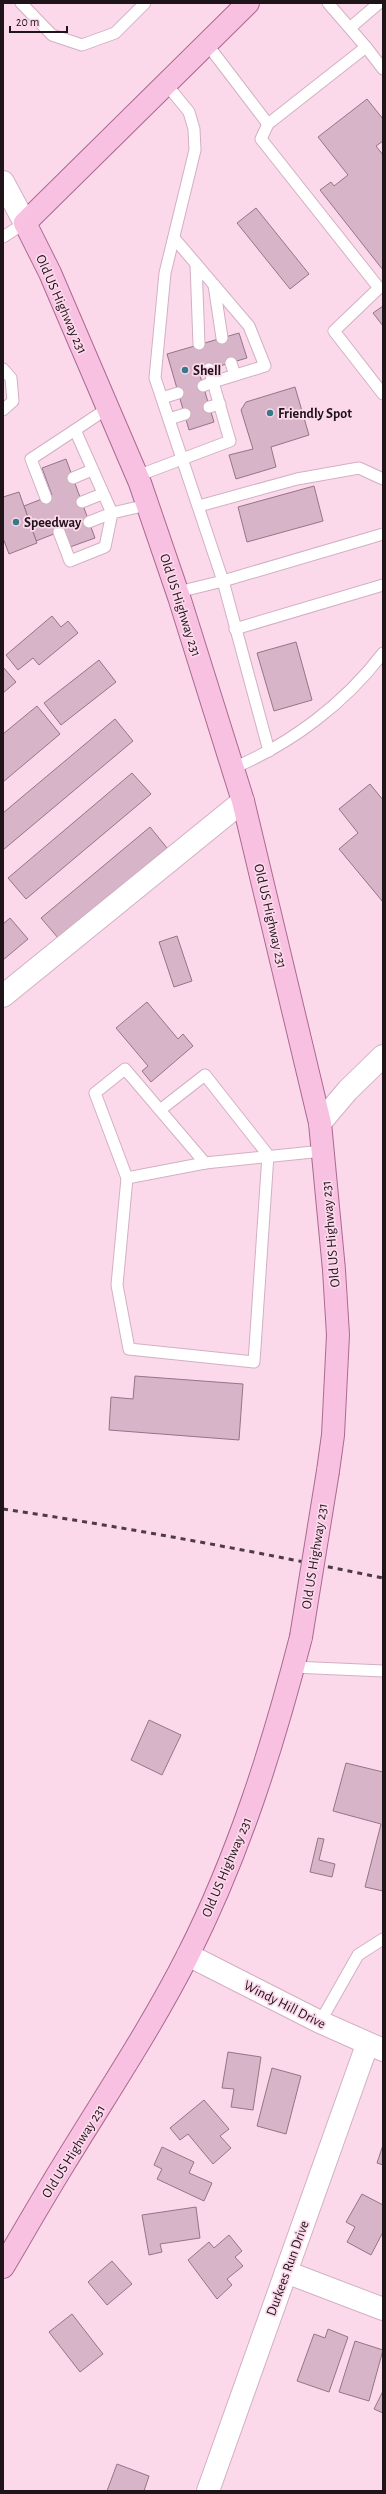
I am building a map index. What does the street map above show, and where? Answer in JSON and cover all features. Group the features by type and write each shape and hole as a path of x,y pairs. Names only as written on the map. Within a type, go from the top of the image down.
{"main road":[{"path":"25,223 167,85 248,3"},
{"name":"Old US Highway 231","path":"3,2267 63,2164 127,2064 188,1955 252,1805 276,1733 301,1637 333,1435 338,1335 320,1123 243,802 178,592 137,476 50,273 25,223"}],"street":[{"name":"Old US Highway 231","path":"3,182 25,223"},
{"path":"3,996 243,802"},
{"path":"320,1123 348,1090 383,1056"},
{"name":"Windy Hill Drive","path":"188,1955 320,2022 375,2048"},
{"name":"Durkees Run Drive","path":"208,2491 286,2272 375,2048"},
{"path":"286,2272 383,2309"}],"lane":[{"path":"21,3 52,35 82,45 115,33 145,3"},
{"path":"328,3 351,27 383,69"},
{"path":"351,27 379,3"},
{"path":"207,44 268,124"},
{"path":"366,47 268,124 261,139 379,288 334,331 383,394"},
{"path":"167,85 189,112 194,129 195,150 165,273 155,378 184,459 223,581 269,751"},
{"path":"3,237 25,223"},
{"path":"174,238 249,326 265,366 208,384"},
{"path":"196,264 199,344"},
{"path":"213,284 222,338"},
{"path":"231,363 235,375"},
{"path":"3,369 12,378 13,401 3,410"},
{"path":"137,476 230,441 208,384 209,369"},
{"path":"162,398 178,393"},
{"path":"46,491 31,459 108,408"},
{"path":"169,419 185,414"},
{"path":"61,533 70,560 105,547 112,513 102,494 75,430"},
{"path":"199,506 297,479 359,468 383,479"},
{"path":"73,478 92,470"},
{"path":"82,502 102,494"},
{"path":"89,522 112,513 147,505"},
{"path":"178,592 223,581 383,534"},
{"path":"235,629 383,585"},
{"path":"233,768 269,751 309,725 341,698 369,671 383,653"},
{"path":"160,1110 205,1075 268,1155 254,1362 129,1349 117,1285 127,1178 95,1093 125,1069 205,1163"},
{"path":"127,1178 205,1163 268,1155 323,1151"},
{"path":"293,1667 383,1671"},
{"path":"320,2022 358,1955 383,1938"}],"building":[{"path":"367,99 383,119 383,141 376,146 383,155 383,270 320,190 331,182 334,186 348,175 318,137"},
{"path":"256,208 309,274 290,289 237,223"},
{"path":"383,306 383,326 373,313"},
{"path":"239,333 247,358 199,372 214,422 189,430 167,354"},
{"path":"295,387 309,435 271,447 276,467 236,479 229,455 253,449 241,410 246,402"},
{"path":"66,459 95,538 70,547 64,530 36,541 24,506 52,495 42,468"},
{"path":"314,486 323,521 247,542 238,507"},
{"name":"Speedway","path":"19,492 37,543 9,554 3,538 3,497"},
{"path":"52,616 61,627 68,621 78,633 39,665 33,658 18,670 6,655"},
{"path":"296,642 312,700 274,711 257,653"},
{"path":"99,660 116,682 61,725 44,703"},
{"path":"3,667 16,682 3,693"},
{"path":"37,706 60,734 3,782 3,734"},
{"path":"115,719 133,741 3,850 3,813"},
{"path":"132,773 151,794 26,899 8,878"},
{"path":"370,784 383,800 383,902 339,849 358,833 339,809"},
{"path":"150,827 167,848 59,939 41,918"},
{"path":"10,918 28,939 3,960 3,924"},
{"path":"177,936 192,981 174,987 159,942"},
{"path":"147,1002 178,1039 183,1034 193,1046 151,1082 142,1071 148,1066 116,1028"},
{"path":"135,1376 243,1384 239,1440 109,1430 111,1397 133,1399"},
{"path":"149,1720 181,1735 162,1775 131,1760"},
{"path":"346,1763 383,1772 383,1891 365,1887 381,1824 333,1811"},
{"path":"318,1838 324,1839 319,1860 335,1864 332,1877 310,1872"},
{"path":"228,2052 261,2057 253,2110 231,2107 234,2089 222,2088"},
{"path":"272,2068 301,2076 286,2134 257,2126"},
{"path":"204,2100 229,2129 220,2136 231,2148 213,2164 188,2134 180,2140 170,2128"},
{"path":"383,2145 383,2165 377,2163"},
{"path":"162,2147 194,2162 189,2173 212,2183 204,2201 157,2179 162,2169 154,2165"},
{"path":"362,2194 383,2205 383,2232 371,2255 347,2242 355,2227 346,2222"},
{"path":"196,2207 200,2238 160,2244 162,2252 149,2255 142,2215"},
{"path":"229,2235 242,2251 235,2257 243,2266 227,2279 232,2285 217,2299 188,2260 209,2242 214,2248"},
{"path":"112,2261 132,2284 107,2305 88,2282"},
{"path":"72,2314 103,2354 80,2372 49,2332"},
{"path":"328,2329 348,2337 329,2392 297,2381 314,2334 325,2338"},
{"path":"355,2341 383,2350 369,2401 339,2392"},
{"path":"383,2391 383,2413 374,2409"},
{"path":"117,2464 149,2476 144,2491 107,2491"}],"railway":[{"path":"3,1509 194,1541 383,1578"}],"place":[{"name":"Shell","path":"185,370"},
{"name":"Friendly Spot","path":"270,413"},
{"name":"Speedway","path":"16,522"}]}
